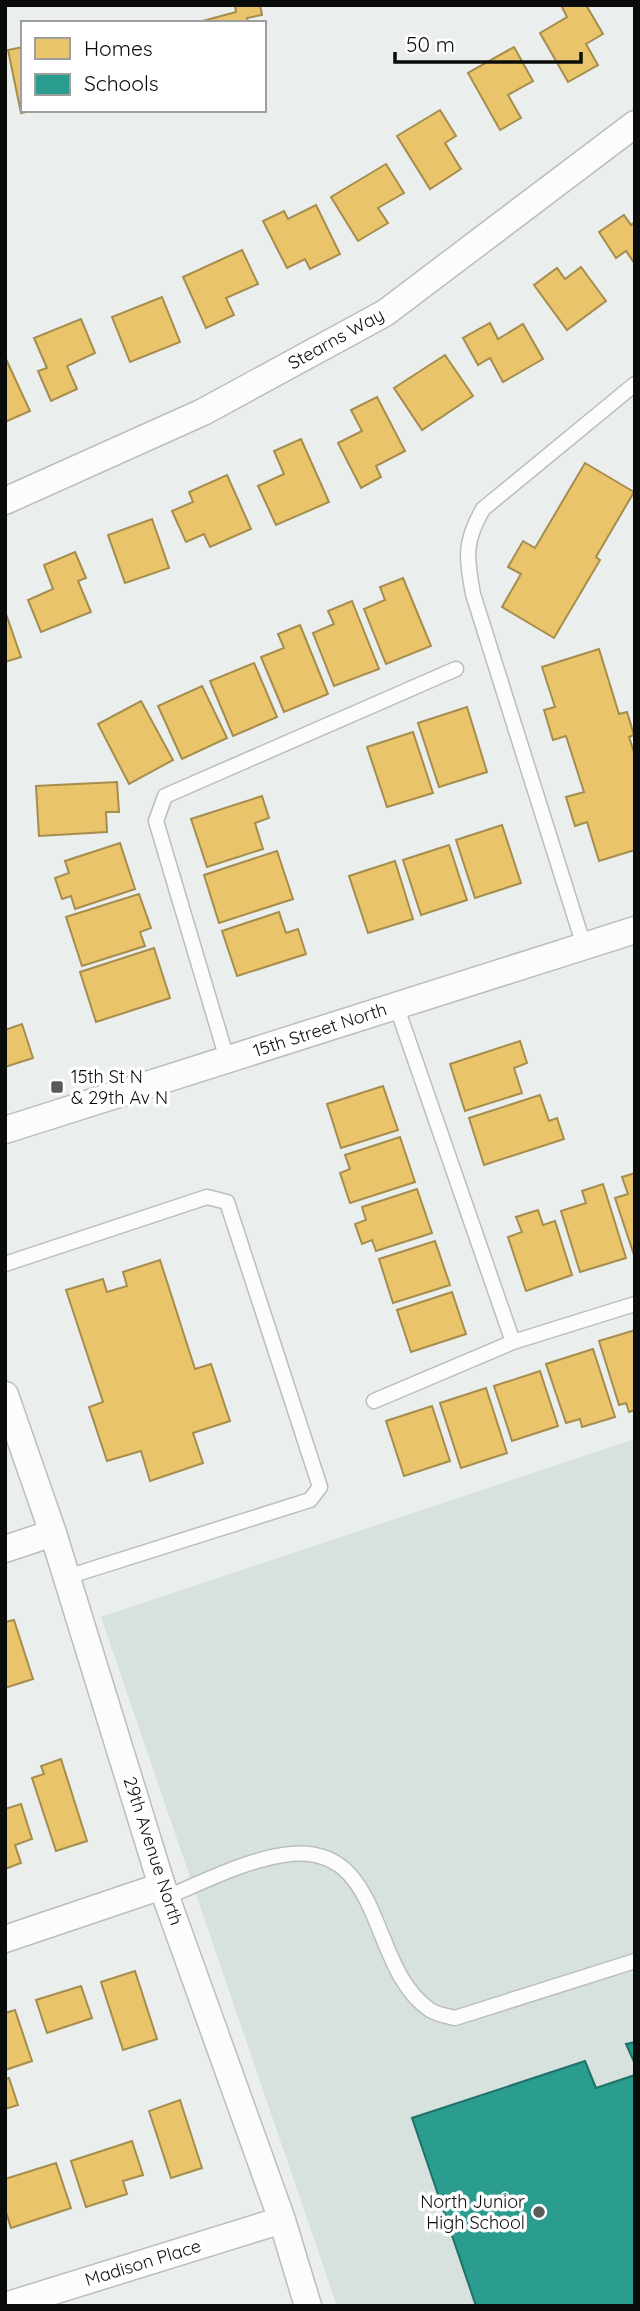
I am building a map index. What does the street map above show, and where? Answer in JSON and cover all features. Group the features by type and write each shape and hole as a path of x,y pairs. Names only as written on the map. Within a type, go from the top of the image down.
{"street":[{"name":"Stearns Way","path":"5,501 203,412 386,313 635,124"},
{"name":"15th Street North","path":"5,1130 635,930"},
{"name":"29th Avenue North","path":"5,1395 53,1533 165,1892 282,2220 308,2306"},
{"path":"5,1549 53,1533"},
{"path":"5,1939 165,1892"},
{"name":"Madison Place","path":"5,2306 282,2220"}],"lane":[{"path":"584,946 473,594 467,559 469,534 483,509 635,384"},
{"path":"228,1059 156,821 166,796 456,669"},
{"path":"396,1005 513,1342"},
{"path":"5,1264 207,1197 227,1202 320,1487 310,1500 67,1577"},
{"path":"374,1401 513,1342 635,1304"},
{"path":"165,1892 284,1854 321,1857 349,1870 365,1895 403,1982 430,2010 455,2018 635,1961"}],"shaded area":[{"path":"635,1439 635,2306 337,2306 101,1617"}],"building: Homes":[{"path":"235,5 260,5 262,15 247,18 248,21 202,21 236,12"},
{"path":"561,5 586,5 603,34 586,44 598,65 568,82 540,33 567,17"},
{"path":"21,47 21,112 26,112 21,113 8,50"},
{"path":"514,47 533,81 508,95 521,118 500,130 468,73"},
{"path":"440,110 456,136 445,143 461,169 430,189 397,136"},
{"path":"386,164 404,193 378,208 388,223 358,241 331,197"},
{"path":"316,205 340,254 310,269 305,259 287,268 263,221 284,211 288,219"},
{"path":"624,215 631,225 635,222 635,264 626,251 616,258 599,232"},
{"path":"242,250 258,284 226,298 234,315 206,328 183,277"},
{"path":"581,267 606,301 567,330 534,285 557,268 565,279"},
{"path":"162,297 180,342 130,362 112,317"},
{"path":"81,319 95,353 67,366 77,389 51,401 38,371 47,368 34,338"},
{"path":"490,323 498,339 523,324 543,359 503,382 490,358 478,365 463,338"},
{"path":"445,355 473,396 422,430 394,388"},
{"path":"5,357 30,411 5,422"},
{"path":"377,397 405,451 376,466 381,477 361,488 338,443 362,431 351,410"},
{"path":"301,439 329,502 276,525 258,486 284,474 274,451"},
{"path":"585,463 634,492 596,557 600,560 554,638 502,607 521,574 508,567 523,541 535,548"},
{"path":"227,475 251,529 210,547 204,534 186,542 172,511 193,502 189,492"},
{"path":"152,519 169,568 125,583 108,535"},
{"path":"75,552 86,578 78,581 91,612 41,632 28,600 53,589 44,565"},
{"path":"403,578 431,646 386,664 364,609 385,600 380,587"},
{"path":"352,601 379,669 334,686 313,633 334,624 328,611"},
{"path":"5,611 21,657 5,662"},
{"path":"300,625 328,694 284,712 261,657 284,648 278,634"},
{"path":"599,649 619,714 627,712 634,735 629,737 635,755 635,850 599,861 587,822 575,826 566,797 584,792 566,736 553,740 544,710 555,707 542,667"},
{"path":"254,663 277,717 233,736 210,681"},
{"path":"202,686 227,738 182,759 158,706"},
{"path":"141,701 173,760 129,784 98,724"},
{"path":"467,707 487,772 439,787 418,723"},
{"path":"413,732 433,793 387,807 367,747"},
{"path":"117,782 119,812 106,812 107,832 39,836 36,786"},
{"path":"262,796 269,818 255,823 263,849 207,867 191,819"},
{"path":"502,825 521,883 475,898 456,840"},
{"path":"120,843 135,889 75,909 71,896 62,899 55,878 69,873 65,861"},
{"path":"449,845 467,900 421,915 403,860"},
{"path":"277,851 293,899 219,923 204,875"},
{"path":"395,861 413,919 368,933 349,876"},
{"path":"139,894 151,928 140,932 145,946 82,966 66,917"},
{"path":"279,912 286,933 298,929 306,954 237,976 222,931"},
{"path":"154,948 170,998 96,1022 80,972"},
{"path":"22,1024 33,1058 5,1067 5,1030"},
{"path":"520,1041 527,1063 514,1068 522,1093 465,1111 450,1064"},
{"path":"383,1086 398,1130 341,1148 327,1104"},
{"path":"540,1095 549,1121 557,1118 564,1139 484,1165 469,1118"},
{"path":"400,1137 415,1182 350,1203 340,1173 350,1169 345,1155"},
{"path":"635,1173 634,1255 615,1198 628,1194 622,1177"},
{"path":"603,1184 626,1258 580,1272 561,1211 586,1203 582,1191"},
{"path":"417,1189 432,1233 376,1251 372,1240 362,1244 355,1224 366,1220 362,1207"},
{"path":"538,1210 543,1225 555,1221 572,1275 526,1291 508,1237 522,1232 516,1217"},
{"path":"435,1241 450,1285 393,1303 379,1259"},
{"path":"160,1260 195,1369 211,1364 230,1421 193,1433 203,1463 150,1481 141,1451 107,1461 89,1407 103,1402 66,1290 103,1279 107,1292 127,1286 123,1272"},
{"path":"452,1292 466,1334 411,1352 397,1310"},
{"path":"635,1330 635,1410 629,1412 626,1403 619,1405 599,1341"},
{"path":"593,1349 615,1417 582,1427 580,1419 566,1423 546,1364"},
{"path":"540,1371 558,1426 512,1441 494,1386"},
{"path":"486,1388 507,1453 461,1468 440,1403"},
{"path":"432,1406 450,1461 404,1476 386,1421"},
{"path":"14,1620 33,1679 5,1688 5,1622"},
{"path":"61,1759 87,1841 56,1851 32,1778 44,1774 41,1766"},
{"path":"21,1804 32,1839 15,1845 21,1863 5,1869 5,1809"},
{"path":"135,1971 157,2039 123,2050 101,1982"},
{"path":"81,1986 92,2018 47,2033 36,2000"},
{"path":"15,2010 32,2061 5,2070 5,2013"},
{"path":"9,2078 18,2105 5,2109 5,2079"},
{"path":"180,2100 202,2168 171,2178 149,2111"},
{"path":"132,2141 143,2175 123,2181 127,2194 86,2207 71,2161"},
{"path":"56,2163 71,2208 11,2228 5,2209 5,2179"}],"building: Schools":[{"path":"635,2042 635,2064 626,2044"},
{"name":"North Junior High School","path":"585,2061 596,2088 635,2075 635,2306 476,2306 412,2118"}],"place":[{"name":"15th St N & 29th Av N","path":"57,1087"},
{"name":"North Junior High School","path":"539,2212"}]}
